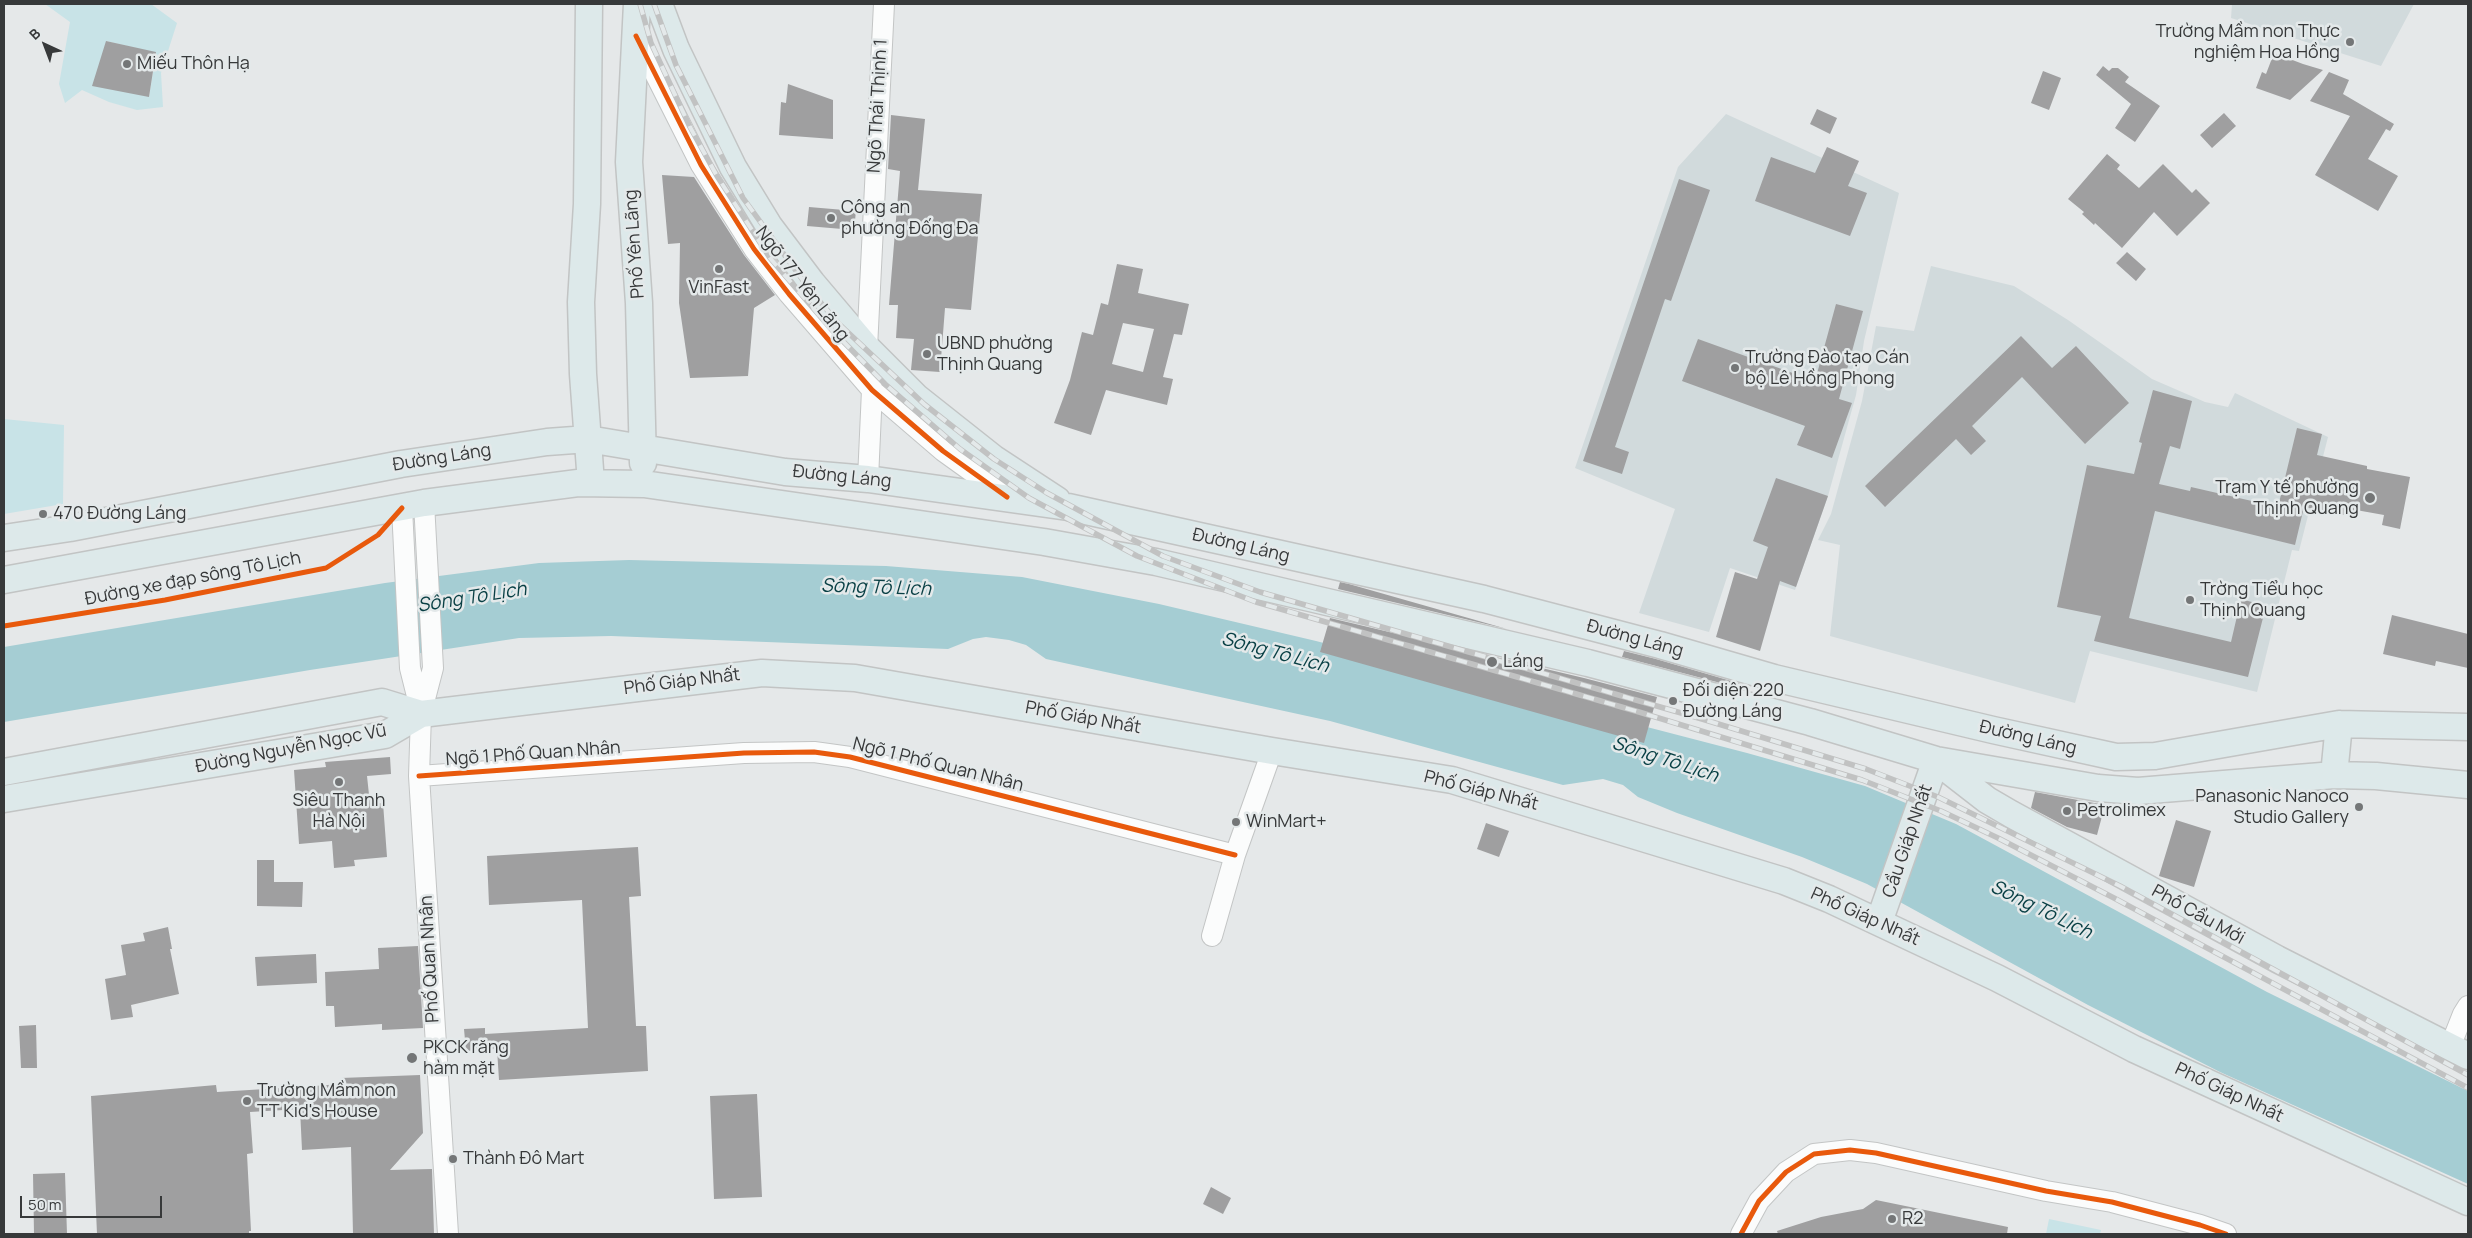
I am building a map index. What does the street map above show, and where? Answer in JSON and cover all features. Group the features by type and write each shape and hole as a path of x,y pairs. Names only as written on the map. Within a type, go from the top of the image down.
{"main road":[{"path":"589,4 587,204 581,302 591,483"},
{"name":"Phố Yên Lãng","path":"637,4 629,162 639,303 644,484"},
{"path":"659,4 676,48 733,167 764,218 812,283 868,348 916,396 993,458 1068,507"},
{"name":"Đường Láng","path":"4,538 160,511 401,464 547,442 588,439 785,472 868,479 1008,497 1068,507 1484,599 1774,678 2116,757 2155,756 2339,724 2468,727"},
{"name":"Đường Láng","path":"4,580 166,550 410,514 591,483 644,484 1044,542 1156,562 1588,663 1810,722 1936,760 2098,788 2138,792 2334,775 2376,776 2468,785"},
{"path":"160,511 166,550"},
{"path":"1588,663 1598,629"},
{"name":"Phố Giáp Nhất","path":"421,714 762,672 816,674 855,678 1272,751 1452,780 1784,881 1829,899 1883,911 1997,978 2134,1049 2468,1202"},
{"name":"Đường Nguyễn Ngọc Vũ","path":"4,772 382,702 421,714"},
{"name":"Đường Nguyễn Ngọc Vũ","path":"4,799 385,735 421,714"},
{"path":"2334,775 2339,724"},
{"name":"Cầu Giáp Nhất","path":"1883,911 1936,760"},
{"name":"Phố Cầu Mới","path":"1936,760 1987,800 2011,814 2277,959 2459,1051"}],"street":[{"name":"Ngõ Thái Thịnh 1","path":"868,479 872,390 868,348 884,4"},
{"name":"Ngõ 177 Yên Lãng","path":"636,36 701,165 726,207 789,294 872,390 943,451 1008,497"},
{"name":"Phố Quan Nhân","path":"410,514 426,530 433,668 421,714 419,776 448,1234"},
{"name":"Phố Quan Nhân","path":"410,514 410,668 421,714"},
{"path":"1212,936 1235,855 1272,751"},
{"name":"Ngõ 1 Phố Quan Nhân","path":"419,776 744,752 814,752 850,756 1235,855"},
{"path":"2459,1051 2463,1014 2468,1006"},
{"path":"1741,1234 1759,1201 1786,1172 1814,1154 1850,1150 1876,1152 2046,1191 2112,1202 2200,1225 2226,1234"}],"shaded area":[{"path":"45,4 151,4 177,23 161,73 163,107 137,110 109,102 82,90 65,103 59,84 70,22","holes":["106,41 156,53 149,97"]},
{"name":"Trường Mầm non Thực nghiệm Hoa Hồng","path":"2232,4 2414,4 2381,66 2231,18"},
{"name":"Trường Đào tạo Cán bộ Lê Hồng Phong","path":"1726,114 1899,193 1864,341 1856,395 1828,496 1795,590 1730,568 1709,632 1639,613 1675,509 1575,468 1678,167"},
{"path":"1931,266 2014,286 2068,320 2152,379 2205,402 2228,407 2235,393 2328,437 2299,551 2292,550 2257,692 2090,651 2075,703 1830,636 1840,545 1818,540 1831,514 1862,401 1876,326 1914,331"},
{"path":"4,419 64,425 63,504 4,514"},
{"path":"2049,1219 2101,1230 2100,1234 2046,1234"}],"water":[{"name":"Sông Tô Lịch","path":"629,560 886,566 1022,577 1159,604 1316,641 1747,753 1865,786 1956,824 2267,992 2468,1091 2468,1184 2220,1072 2088,1005 1867,884 1802,857 1677,813 1638,797 1623,785 1603,779 1563,785 1330,721 1046,659 1026,645 1009,640 986,637 973,639 948,649 611,636 519,638 310,670 4,722 4,647 385,583 539,563"}],"building":[{"name":"Miếu Thôn Hạ","path":"106,41 156,52 149,97 92,86"},
{"path":"2274,53 2323,70 2290,100 2256,88 2262,72 2266,74"},
{"path":"2103,66 2109,71 2112,68 2118,68 2129,77 2125,82 2160,106 2135,142 2115,128 2131,104 2096,75"},
{"path":"2043,71 2061,78 2049,110 2031,103"},
{"path":"2329,72 2349,80 2343,94 2394,124 2390,131 2386,129 2368,159 2398,176 2378,211 2315,175 2350,116 2310,101"},
{"path":"788,84 833,100 833,139 779,135 781,102 786,103"},
{"path":"1817,109 1837,118 1830,134 1810,124"},
{"path":"2224,113 2236,126 2212,148 2200,135"},
{"path":"891,115 925,119 918,190 982,194 971,310 945,308 940,372 911,370 914,339 896,338 898,305 889,305 900,171 888,169"},
{"path":"1827,147 1859,161 1848,186 1867,193 1850,236 1755,201 1771,157 1815,173"},
{"path":"2107,154 2120,165 2117,169 2139,188 2163,164 2192,193 2196,189 2210,203 2177,236 2154,212 2122,248 2095,223 2094,225 2082,214 2084,212 2068,199"},
{"name":"VinFast","path":"662,175 694,177 744,255 775,295 754,308 748,376 690,378 679,303 680,243 668,244"},
{"path":"1679,179 1710,190 1671,301 1665,299 1615,447 1629,452 1622,474 1583,461"},
{"name":"Công an phường Đống Đa","path":"809,207 856,211 854,230 807,226"},
{"path":"2127,252 2146,269 2136,281 2116,263"},
{"path":"1117,264 1143,269 1138,293 1189,304 1182,335 1174,334 1163,377 1173,379 1167,405 1106,390 1091,435 1054,423 1070,380 1082,332 1093,335 1101,303 1108,305","holes":["1123,323 1154,329 1143,372 1112,364"]},
{"path":"1836,304 1863,311 1839,399 1852,403 1832,458 1797,445 1805,426 1682,381 1698,339 1815,381"},
{"path":"2021,336 2052,368 2076,346 2129,403 2085,444 2022,377 1972,426 1986,441 1971,455 1956,439 1885,507 1865,486"},
{"path":"2153,390 2192,401 2180,449 2170,446 2159,484 2190,491 2191,487 2278,507 2297,428 2322,434 2317,455 2367,466 2367,469 2410,477 2400,529 2382,525 2384,515 2356,510 2355,517 2304,507 2295,545 2155,511 2129,618 2231,642 2241,599 2266,606 2248,677 2094,641 2101,616 2057,607 2087,465 2134,474 2142,443 2139,442"},
{"path":"1776,478 1828,496 1796,587 1780,581 1760,651 1716,637 1735,572 1757,579 1768,547 1753,541"},
{"path":"1340,582 1349,584 1507,629 1338,589"},
{"path":"2392,615 2468,634 2468,668 2436,661 2435,666 2383,654"},
{"path":"1330,618 1657,697 1644,743 1320,652"},
{"path":"1624,651 1748,686 1747,690 1622,657"},
{"path":"390,757 391,774 367,776 370,804 383,803 387,857 354,860 355,866 334,868 332,841 299,844 294,770 326,767 325,762"},
{"name":"Petrolimex","path":"2035,792 2105,805 2097,835 2067,827 2031,808"},
{"path":"2176,820 2211,831 2194,887 2159,876"},
{"path":"1486,823 1509,831 1499,857 1477,849"},
{"path":"638,847 641,896 629,897 636,1026 646,1026 648,1071 499,1080 497,1049 466,1051 464,1029 485,1028 485,1034 588,1028 582,900 489,905 487,856"},
{"path":"257,860 274,860 274,882 303,882 302,907 257,906"},
{"path":"168,927 172,949 170,949 179,994 131,1005 133,1017 111,1020 105,979 126,975 121,945 145,941 143,933"},
{"path":"418,946 423,1028 382,1030 382,1024 335,1027 334,1006 326,1006 325,972 379,969 378,948"},
{"path":"316,954 317,983 257,986 255,957"},
{"path":"36,1025 37,1068 21,1068 19,1026"},
{"path":"420,1075 423,1133 390,1170 432,1169 434,1234 353,1234 351,1147 302,1150 300,1109 250,1112 253,1153 247,1154 251,1231 249,1231 249,1234 97,1234 91,1096 216,1085 217,1092 314,1086 341,1084 341,1078"},
{"path":"757,1094 762,1197 714,1199 710,1096"},
{"path":"65,1173 67,1234 34,1234 33,1174"},
{"path":"1211,1187 1231,1198 1223,1214 1203,1204"},
{"name":"R2","path":"1876,1200 2008,1227 2007,1234 1778,1234 1777,1231 1821,1217 1863,1209"}],"railway":[{"path":"640,4 651,43 690,127 717,176 770,258 831,329 885,384 960,449 1029,498 1137,556 1256,602 1639,712 1862,780 1941,811 2114,898 2468,1088"},
{"path":"654,4 676,65 743,198 810,290 839,324 924,404 994,459 1047,493 1163,556 1260,592 1702,719 1866,769 1938,797 2120,886 2468,1075"}],"cycle path":[{"path":"636,36 701,165 754,249 789,294 872,390 943,451 1007,497"},
{"name":"Đường xe đạp sông Tô Lịch","path":"4,626 165,600 326,568 378,535 402,508"},
{"path":"419,776 744,753 814,752 850,757 1235,855"},
{"path":"1741,1234 1759,1201 1786,1172 1814,1154 1850,1150 1876,1153 2046,1191 2112,1202 2200,1225 2226,1234"}],"place":[{"name":"Trường Mầm non Thực nghiệm Hoa Hồng","path":"2350,42"},
{"name":"Miếu Thôn Hạ","path":"127,64"},
{"name":"Công an phường Đống Đa","path":"831,218"},
{"name":"VinFast","path":"719,269"},
{"name":"UBND phường Thịnh Quang","path":"927,354"},
{"name":"Trường Đào tạo Cán bộ Lê Hồng Phong","path":"1735,368"},
{"name":"Trạm Y tế phường Thịnh Quang","path":"2370,498"},
{"name":"470 Đường Láng","path":"43,514"},
{"name":"Trờng Tiểu học Thịnh Quang","path":"2190,600"},
{"name":"Láng","path":"1492,662"},
{"name":"Đối diện 220 Đường Láng","path":"1673,701"},
{"name":"Siêu Thanh Hà Nội","path":"339,782"},
{"name":"Panasonic Nanoco Studio Gallery","path":"2359,807"},
{"name":"Petrolimex","path":"2067,811"},
{"name":"WinMart+","path":"1236,822"},
{"name":"PKCK răng hàm mặt","path":"412,1058"},
{"name":"Trường Mầm non TT Kid's House","path":"247,1101"},
{"name":"Thành Đô Mart","path":"453,1159"},
{"name":"R2","path":"1892,1219"}]}
